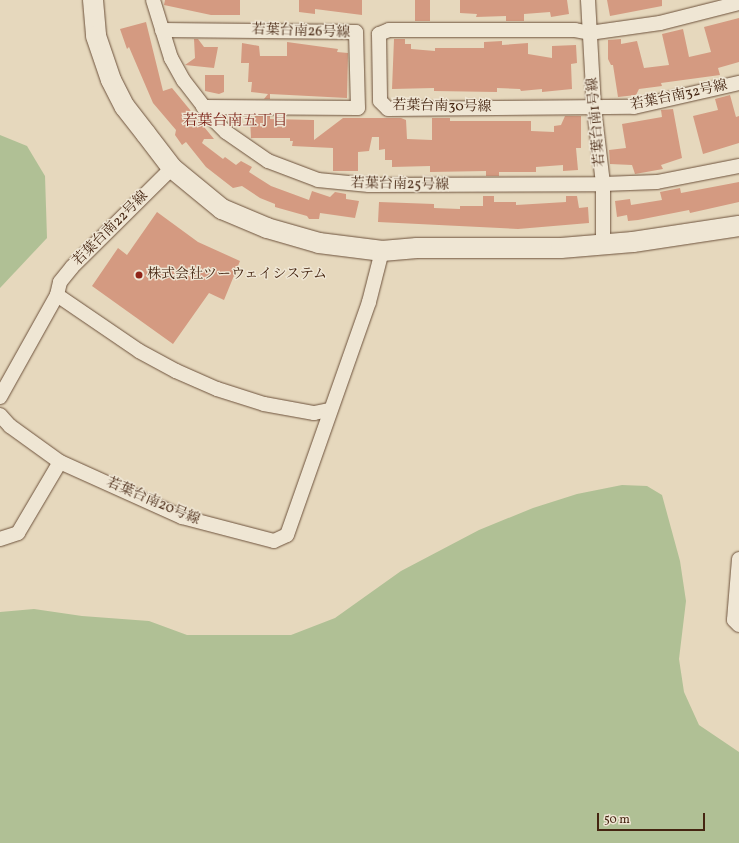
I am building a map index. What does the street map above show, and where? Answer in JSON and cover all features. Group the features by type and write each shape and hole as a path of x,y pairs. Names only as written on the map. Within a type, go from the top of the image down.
{"street":[{"path":"93,0 96,36 111,80 125,106 172,168 222,209 267,228 320,243 382,251 417,248 561,248 739,226"},
{"name":"若葉台南25号線","path":"153,0 171,58 203,107 226,132 268,161 318,180 367,185 603,184 657,182 739,166"},
{"name":"若葉台南1号線","path":"588,0 594,108 603,184 603,244"},
{"path":"590,33 660,23 739,3"},
{"name":"若葉台南26号線","path":"162,30 356,32 358,108 203,107"},
{"name":"若葉台南30号線","path":"590,33 575,30 389,30 379,34 380,101 388,109 594,108"},
{"name":"若葉台南32号線","path":"594,108 634,107 739,83"},
{"name":"若葉台南22号線","path":"57,295 60,282 72,267 172,168"},
{"name":"若葉台南20号線","path":"0,415 10,426 60,462 182,517 274,541 287,535 323,437 329,410 342,381 369,302 382,251"},
{"path":"0,396 57,295 139,351 176,371 217,389 264,404 314,413 329,410"},
{"path":"0,539 18,533 60,462"},
{"path":"739,559 734,620 739,625"}],"green space":[{"path":"0,135 27,146 45,176 47,238 0,288"},
{"path":"622,485 647,486 662,495 680,561 686,601 679,659 684,692 699,725 739,752 739,843 0,843 0,612 34,609 82,616 149,621 187,635 291,635 335,618 401,571 479,530 533,508 577,494"}],"building":[{"path":"165,0 240,0 240,15 211,15 164,5"},
{"path":"299,0 362,0 362,15 315,9 315,14 299,12"},
{"path":"415,0 430,0 430,21 415,21"},
{"path":"460,0 567,0 569,14 551,17 550,12 524,14 524,21 506,21 506,16 476,17 477,14 460,13"},
{"path":"607,0 662,0 662,6 610,16"},
{"path":"739,18 739,62 718,68 720,75 661,83 662,86 639,89 636,95 618,97 613,65 611,65 608,59 608,40 621,39 621,44 637,41 644,68 669,65 662,34 683,29 689,57 711,52 704,27"},
{"path":"146,22 163,91 172,88 214,139 204,139 202,143 223,159 225,157 236,165 241,161 252,167 249,172 271,186 309,200 312,191 330,197 335,192 346,194 346,199 359,201 355,218 320,213 319,219 309,219 307,216 275,207 275,204 260,198 242,186 233,188 206,167 186,142 182,145 175,135 176,130 153,103 129,47 127,49 120,29"},
{"path":"194,39 198,39 204,47 218,47 214,68 185,65 195,58"},
{"path":"394,39 405,39 405,44 411,44 411,49 435,51 435,48 484,48 484,42 502,41 502,45 528,43 528,54 552,58 552,46 576,45 577,63 571,64 572,89 542,92 542,89 521,91 520,89 497,88 497,92 434,91 434,88 392,89"},
{"path":"287,42 338,49 337,52 348,53 347,98 270,94 270,99 264,99 268,94 251,92 252,82 248,82 249,63 241,63 242,43 259,46 260,56 287,56"},
{"path":"205,75 224,75 224,92 219,94 205,91"},
{"path":"730,95 736,117 739,116 739,143 703,154 693,116 718,110 715,99"},
{"path":"673,109 682,158 661,165 663,169 635,174 632,165 610,164 609,150 626,148 622,124 662,117 661,110"},
{"path":"255,116 270,116 270,119 314,120 314,140 343,118 401,118 406,120 407,139 432,140 432,118 450,118 450,121 531,121 531,131 554,132 554,126 561,125 565,116 581,116 581,148 576,148 578,170 563,171 563,165 536,167 536,172 499,172 499,176 486,176 486,171 430,172 430,166 392,167 392,160 385,160 385,149 379,150 379,137 372,137 369,151 358,152 358,171 333,171 333,148 292,146 293,141 290,141 290,138 251,138 250,119 255,119"},
{"path":"739,182 739,202 690,213 689,210 638,220 628,221 627,215 617,217 615,201 630,199 631,205 662,200 660,192 680,188 681,193"},
{"path":"483,196 494,196 494,202 516,202 516,205 566,202 566,196 577,196 579,208 588,207 589,223 518,229 378,222 379,202 434,204 434,208 460,209 460,206 483,206"},
{"name":"株式会社ツーウェイシステム","path":"157,212 198,242 240,261 224,300 209,293 173,344 92,286 118,248 127,255"}],"place":[{"name":"株式会社ツーウェイシステム","path":"139,275"}],"district":[{"name":"若葉台南五丁目","path":"235,122"}]}
